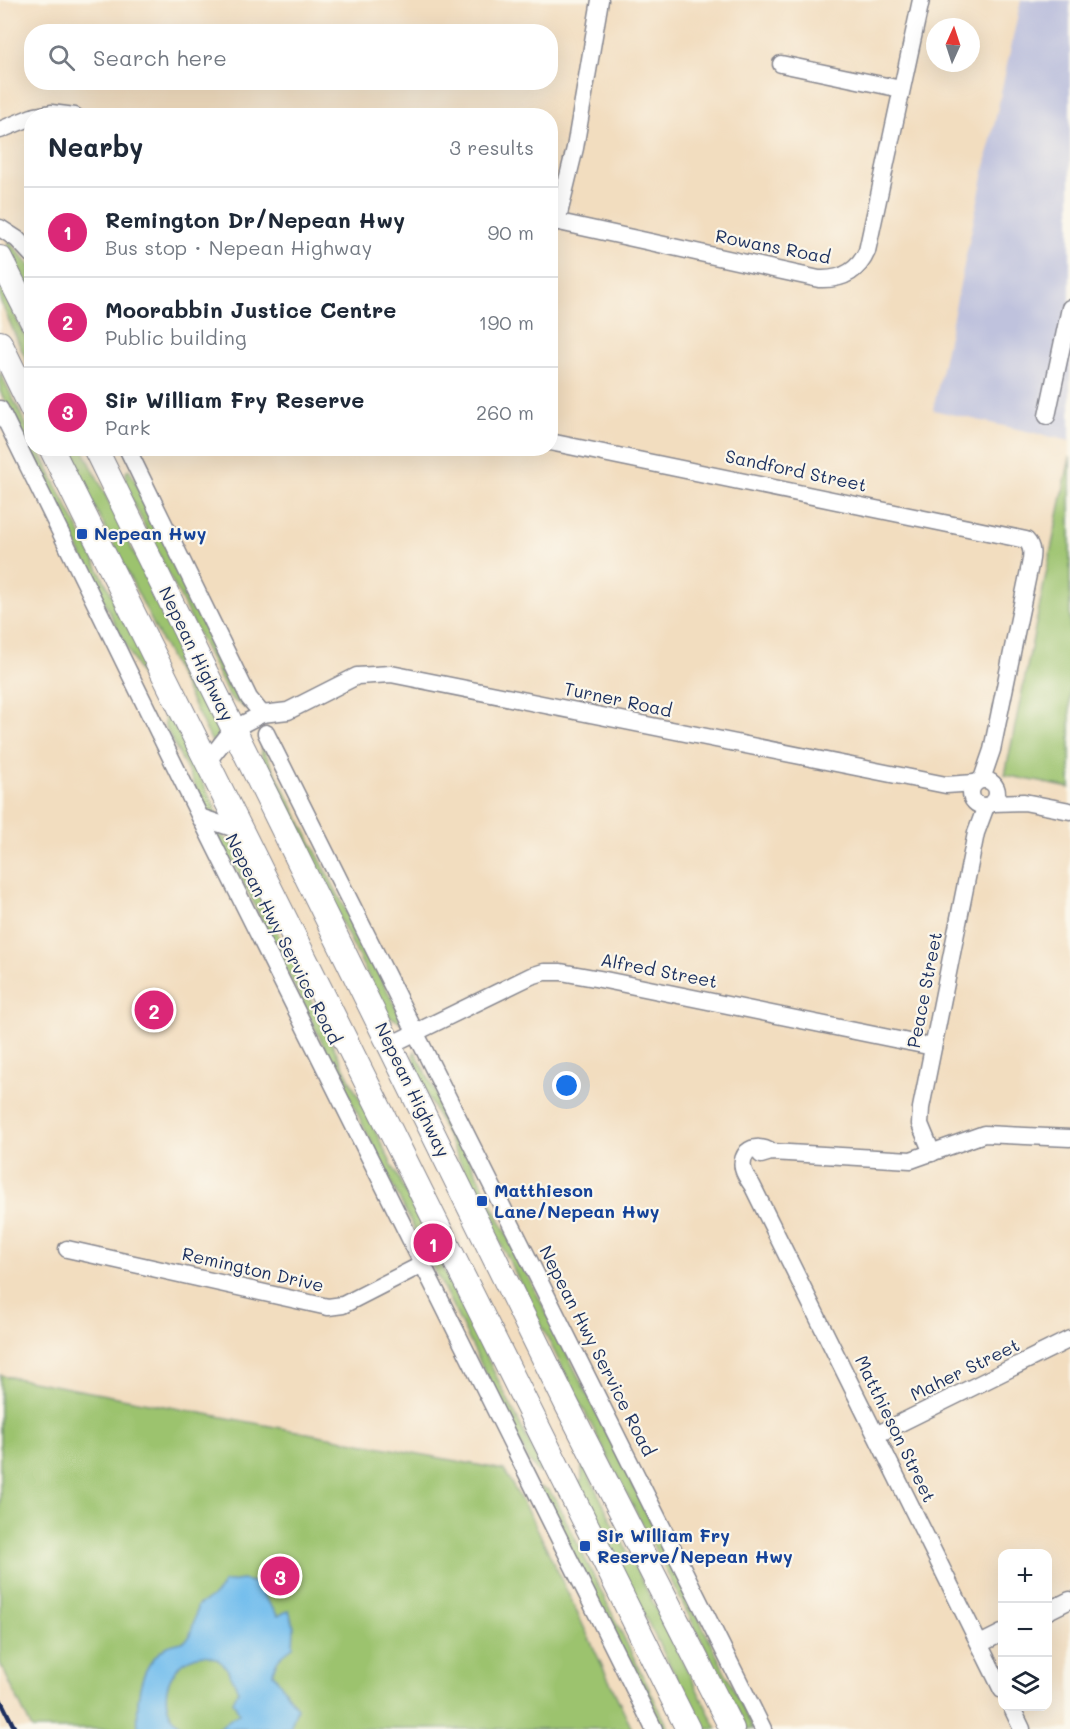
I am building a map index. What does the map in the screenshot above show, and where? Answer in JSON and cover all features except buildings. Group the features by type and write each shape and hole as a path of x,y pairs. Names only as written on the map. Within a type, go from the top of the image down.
{"highway":[{"path":"0,258 24,305"},
{"path":"0,343 24,392"},
{"name":"Nepean Highway","path":"55,456 688,1729"},
{"name":"Nepean Highway","path":"99,457 594,1457 732,1729"},
{"path":"561,1474 594,1457"}],"street":[{"path":"558,207 575,148 600,0"},
{"name":"Rowans Road","path":"558,222 819,279 842,277 859,266 867,251 921,0"},
{"path":"782,64 901,89"},
{"path":"3,132 24,121"},
{"path":"0,228 18,239 24,246"},
{"path":"1047,416 1070,308"},
{"name":"Nepean Hwy Service Road","path":"0,409 200,817 654,1729"},
{"name":"Sandford Street","path":"558,444 1019,537 1031,544"},
{"path":"133,456 249,698 262,714"},
{"name":"Peace Street","path":"932,1153 920,1124 921,1108 1030,565 1031,544"},
{"name":"Turner Road","path":"246,755 288,711 357,676 391,674 1070,811"},
{"path":"152,718 167,681"},
{"name":"Turner Road","path":"207,762 232,729 262,714 288,711"},
{"name":"Nepean Hwy Service Road","path":"266,732 763,1729"},
{"path":"200,817 241,831"},
{"name":"Alfred Street","path":"390,1046 531,976 551,971 581,975 933,1047"},
{"path":"932,1153 984,1134 1070,1138"},
{"name":"Matthieson Street","path":"932,1153 911,1160 759,1153 744,1155 742,1164 745,1175 998,1682"},
{"name":"Remington Drive","path":"67,1249 328,1307 343,1305 423,1264"},
{"name":"Maher Street","path":"876,1435 1070,1339"},
{"path":"533,1486 561,1474"},
{"path":"1052,1609 1070,1600"},
{"path":"980,1644 998,1635"},
{"path":"1013,1711 1022,1729"}],"shaded area":[{"path":"1021,0 1070,0 1070,441 933,410"}],"green space":[{"path":"9,241 24,259 24,280 8,246"},
{"path":"0,286 24,334 24,355 0,300"},
{"path":"0,372 24,421 24,439 0,391"},
{"path":"32,456 42,456 142,655 152,679 154,697 145,684"},
{"path":"69,456 86,456 219,727 218,736 212,742"},
{"path":"1070,457 1070,788 1005,775"},
{"path":"129,469 250,707 247,709 230,698 126,488 126,472"},
{"path":"164,705 214,805 218,819 205,806 165,726"},
{"path":"261,745 401,1017 401,1022 388,1016 262,762"},
{"path":"210,826 235,847 543,1471 538,1472 529,1461 237,870"},
{"path":"415,1051 687,1593 689,1606 698,1617 753,1729 747,1729 571,1385 415,1071 413,1055"},
{"path":"0,1375 504,1470 538,1530 632,1729 32,1729 0,1663"},
{"path":"582,1467 586,1470 717,1729 703,1729 577,1485 582,1480"},
{"path":"539,1487 548,1490 556,1500 669,1729 660,1729"}],"water":[{"path":"242,1580 258,1583 267,1588 263,1595 278,1616 289,1610 294,1627 293,1647 277,1661 273,1673 297,1708 290,1729 217,1729 239,1713 233,1701 238,1691 222,1663 209,1656 195,1656 183,1663 174,1674 168,1687 167,1702 172,1716 185,1729 138,1729 141,1682 151,1662 168,1646 182,1642 189,1637 198,1605 216,1593 223,1583"}],"railway":[{"path":"0,1699 15,1729"}],"place":[{"name":"Nepean Hwy","path":"82,534"},
{"name":"Moorabbin Justice Centre","path":"154,1010"},
{"name":"Matthieson Lane/Nepean Hwy","path":"482,1201"},
{"name":"Remington Dr/Nepean Hwy","path":"433,1243"},
{"name":"Sir William Fry Reserve/Nepean Hwy","path":"585,1546"},
{"name":"Sir William Fry Reserve","path":"280,1576"}]}
